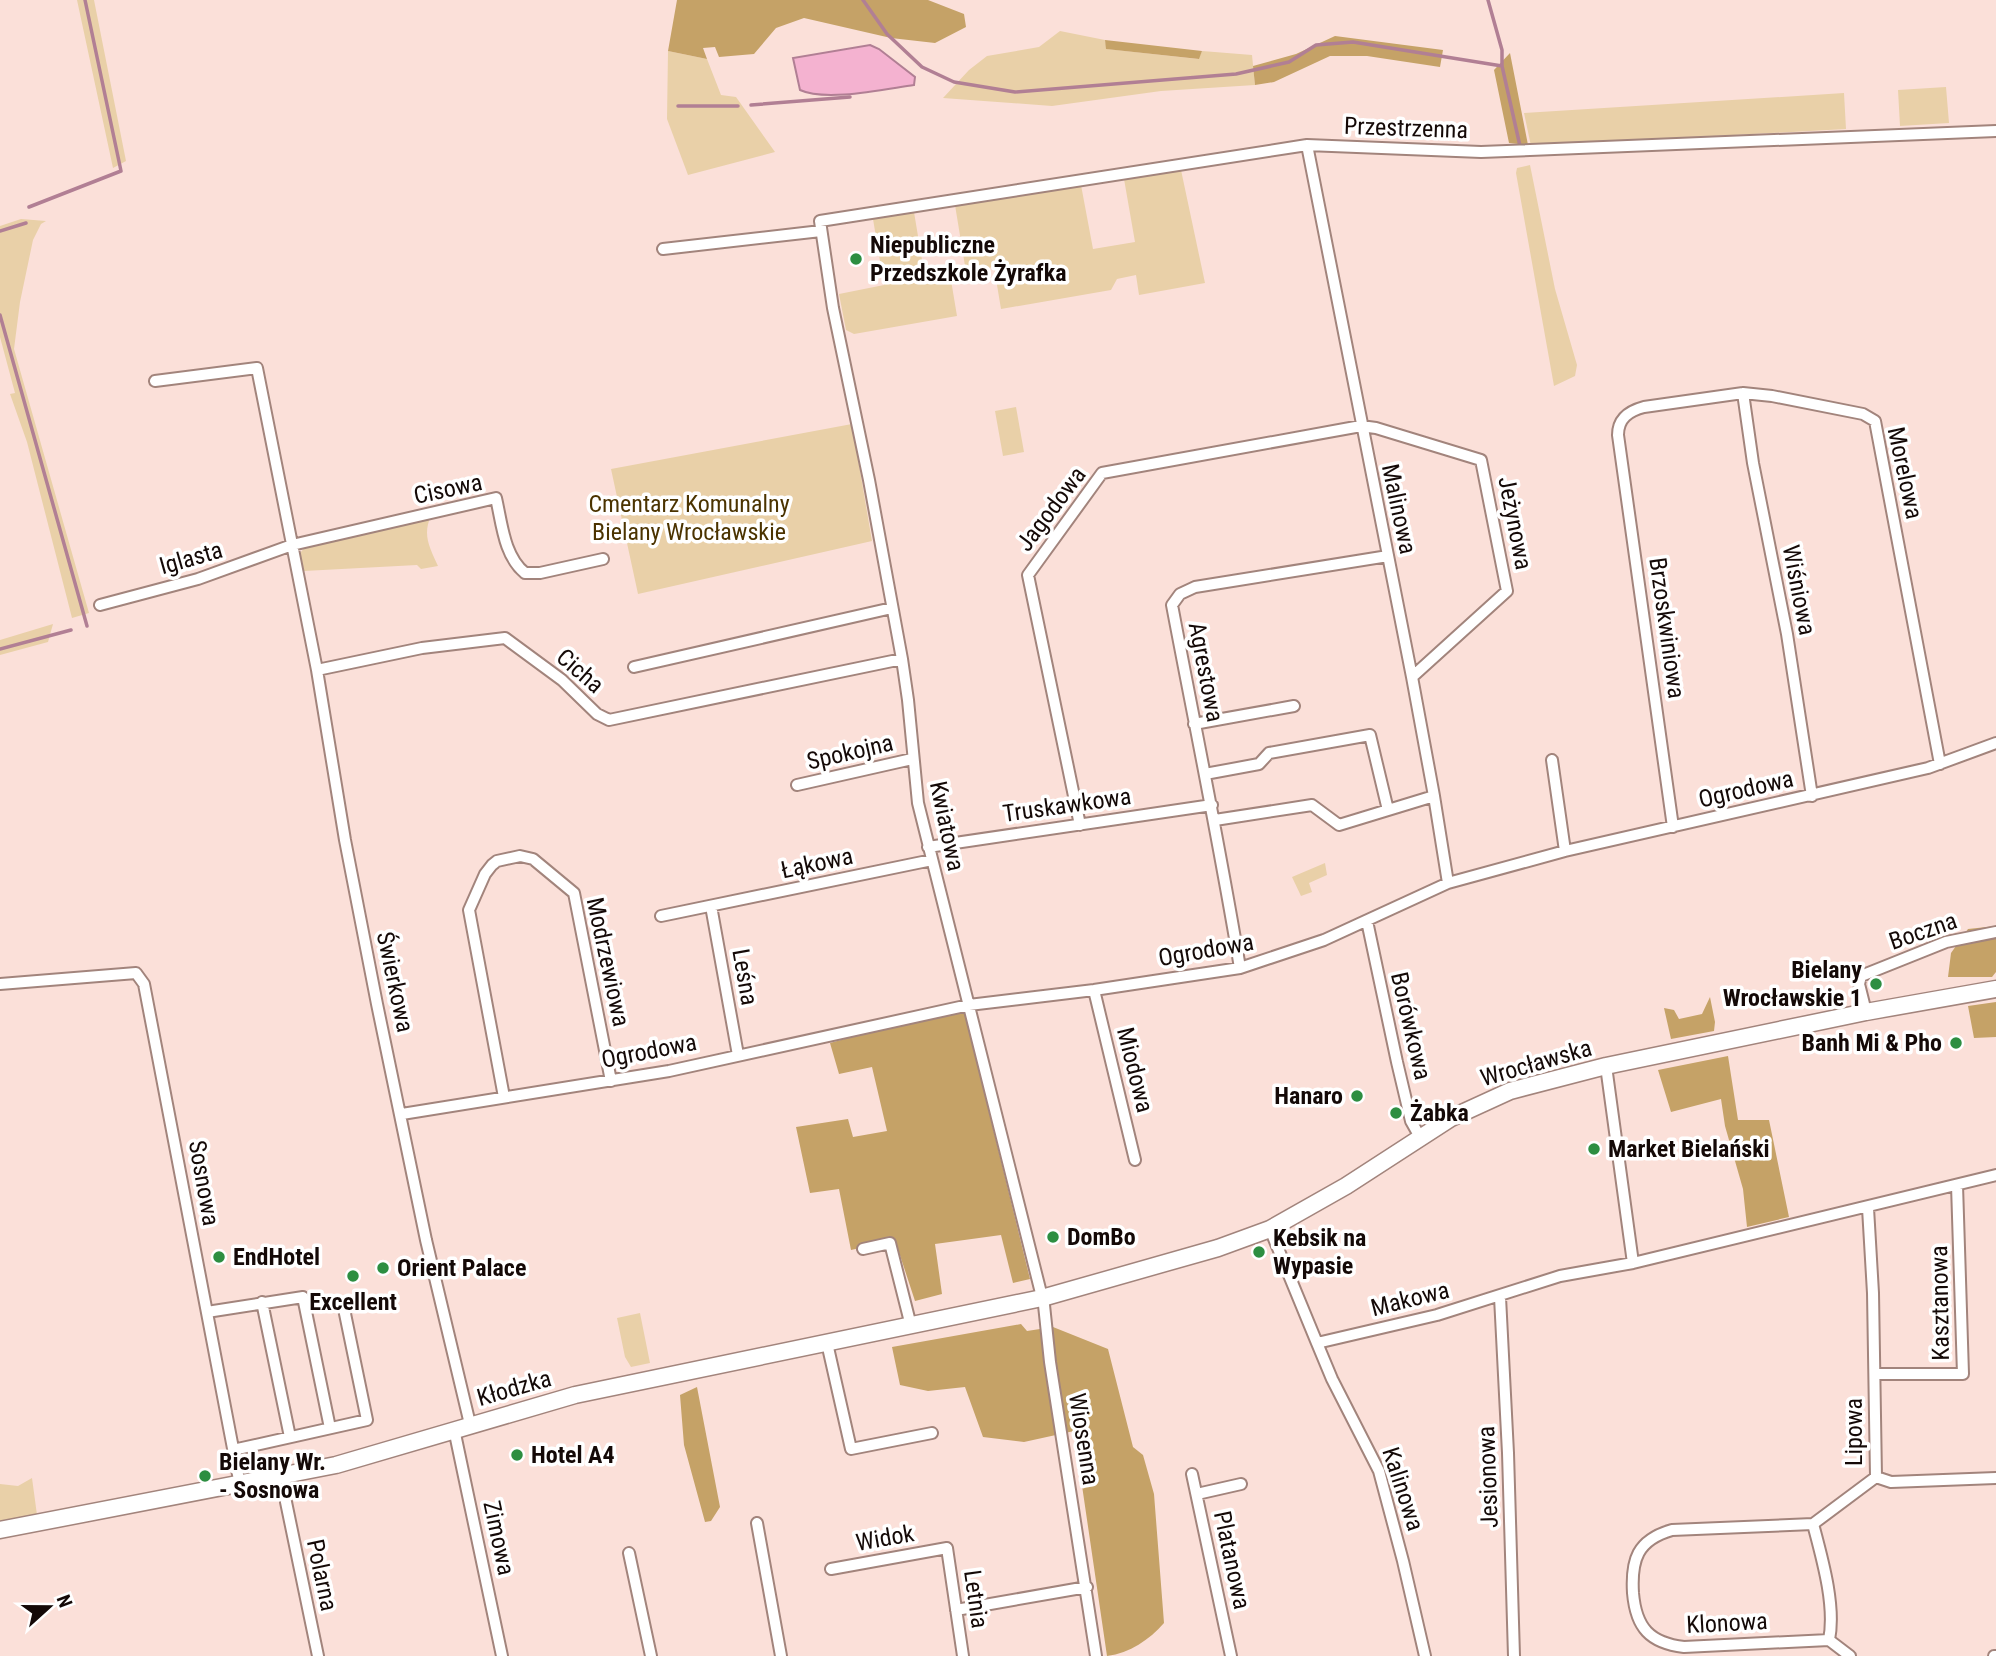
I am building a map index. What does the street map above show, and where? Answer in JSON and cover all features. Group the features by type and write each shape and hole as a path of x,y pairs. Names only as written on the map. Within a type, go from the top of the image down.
{"main road":[{"name":"Wrocławska","path":"1042,1298 1206,1252 1270,1229 1346,1186 1420,1137 1478,1104 1510,1091 1606,1066 1866,1012 1996,989"},
{"name":"Kłodzka","path":"0,1530 336,1465 575,1395 1042,1298"}],"street":[{"name":"Przestrzenna","path":"663,249 821,226 1307,145 1482,152 1996,131"},
{"name":"Malinowa","path":"1307,145 1412,677 1448,883"},
{"name":"Kwiatowa","path":"821,226 842,356 869,480 902,660 918,803 1042,1298"},
{"name":"Świerkowa","path":"155,381 257,368 317,670 345,840 402,1114 462,1427"},
{"name":"Morelowa","path":"1618,435 1621,420 1634,410 1743,393 1863,414 1875,421 1940,764"},
{"name":"Wiśniowa","path":"1743,393 1753,463 1787,634 1812,796"},
{"name":"Jeżynowa","path":"1361,426 1376,428 1481,460 1507,591 1412,677"},
{"name":"Jagodowa","path":"1080,825 1028,575 1102,473 1361,426"},
{"name":"Brzoskwiniowa","path":"1618,435 1673,827"},
{"name":"Cisowa","path":"292,545 496,498 506,544 518,567 525,573 540,573 603,559"},
{"name":"Iglasta","path":"100,605 198,579 292,545"},
{"name":"Agrestowa","path":"1240,968 1215,820 1172,605 1180,594 1195,587 1388,556"},
{"path":"634,667 892,608"},
{"name":"Cicha","path":"317,670 422,648 505,639 562,680 597,714 609,720 902,660"},
{"path":"1194,724 1294,706"},
{"path":"1205,774 1259,764 1269,753 1370,735 1388,810"},
{"name":"Ogrodowa","path":"402,1114 611,1081 969,1005 1240,968 1285,955 1367,922 1448,883 1565,851 1812,796 1940,764 1996,743"},
{"name":"Spokojna","path":"797,785 912,759"},
{"path":"1552,760 1565,851"},
{"path":"1215,820 1312,804 1339,825 1434,796"},
{"name":"Truskawkowa","path":"928,847 1212,805"},
{"name":"Modrzewiowa","path":"504,1097 469,910 485,874 492,865 497,861 520,856 533,859 574,893 611,1081"},
{"name":"Łąkowa","path":"662,916 932,860"},
{"name":"Leśna","path":"711,906 738,1055"},
{"name":"Borówkowa","path":"1367,922 1411,1121 1420,1137"},
{"name":"Boczna","path":"1866,1012 1859,984 1861,976 1946,942 1996,932"},
{"name":"Sosnowa","path":"0,984 136,973 145,984 240,1485"},
{"name":"Miodowa","path":"1094,990 1135,1160"},
{"path":"1606,1066 1633,1263"},
{"name":"Makowa","path":"1317,1343 1437,1315 1547,1280 1633,1263 1996,1175"},
{"name":"Kasztanowa","path":"1875,1374 1963,1374 1957,1185"},
{"name":"Lipowa","path":"1813,1524 1876,1477 1871,1233 1868,1208"},
{"path":"1270,1229 1317,1343"},
{"path":"863,1249 890,1243 911,1326"},
{"path":"207,1312 303,1297 331,1428"},
{"name":"Jesionowa","path":"1500,1297 1506,1390 1514,1656"},
{"name":"Wiosenna","path":"1042,1298 1097,1656"},
{"path":"262,1302 290,1437"},
{"path":"233,1450 367,1420 343,1304"},
{"path":"827,1343 851,1449 932,1433"},
{"name":"Kalinowa","path":"1317,1343 1332,1379 1379,1471 1425,1656"},
{"name":"Zimowa","path":"462,1427 502,1656"},
{"name":"Platanowa","path":"1192,1474 1231,1656"},
{"path":"1876,1477 1891,1482 1996,1478"},
{"path":"1197,1494 1241,1484"},
{"name":"Polarna","path":"286,1502 318,1656"},
{"path":"757,1523 781,1656"},
{"path":"1813,1524 1824,1567 1829,1607 1829,1640 1850,1656"},
{"name":"Klonowa","path":"1813,1524 1662,1532 1634,1557 1634,1609 1641,1625 1656,1640 1668,1645 1684,1647 1829,1640"},
{"name":"Widok","path":"831,1569 947,1548"},
{"name":"Letnia","path":"947,1548 963,1656"},
{"path":"629,1553 651,1656"},
{"path":"956,1610 1087,1587"}],"green space":[{"path":"77,0 94,0 126,161 113,168"},
{"path":"1060,31 1105,40 1107,49 1198,59 1202,51 1252,55 1255,85 1161,91 1052,106 943,98 969,70 987,56 1039,47"},
{"path":"668,51 707,59 721,95 736,97 775,152 688,175 667,119"},
{"path":"1946,87 1949,123 1900,126 1898,90"},
{"path":"1844,93 1846,129 1531,146 1524,113"},
{"path":"1530,165 1555,289 1577,365 1575,376 1554,386 1516,173 1517,168"},
{"path":"1181,170 1205,283 1139,295 1136,275 1117,279 1111,290 1001,309 994,267 966,272 955,205 1081,185 1093,249 1135,242 1124,179"},
{"path":"914,212 925,278 950,274 957,316 854,334 846,330 839,294 884,285 873,219"},
{"path":"21,219 46,221 41,224 33,240 20,302 14,349 89,613 72,618 27,442 10,394 15,393 0,337 0,226"},
{"path":"1016,407 1024,452 1003,456 995,411"},
{"name":"Cmentarz Komunalny Bielany Wrocławskie","path":"852,424 872,541 638,594 611,469"},
{"path":"431,516 427,535 438,566 421,569 417,565 304,571 300,553 307,545"},
{"path":"53,624 48,642 0,655 0,640"},
{"path":"1325,863 1327,875 1309,883 1312,892 1301,896 1292,877"},
{"path":"640,1313 650,1363 631,1367 625,1357 617,1318"},
{"path":"32,1478 37,1515 0,1521 0,1484 18,1486"}],"shaded area":[{"path":"677,0 928,0 964,14 966,27 935,43 891,38 804,18 776,28 754,54 719,57 715,47 703,48 707,59 668,51"},
{"path":"1335,36 1443,50 1440,67 1367,56 1330,56 1274,82 1255,85 1253,66 1296,54"},
{"path":"1105,40 1202,51 1199,59 1106,49"},
{"path":"870,45 915,77 914,85 840,95 800,90 793,58"},
{"path":"1510,53 1528,145 1509,143 1494,70"},
{"path":"1996,926 1996,972 1992,977 1948,977 1951,953 1968,929"},
{"path":"1710,997 1714,1031 1671,1039 1664,1008 1674,1010 1679,1019 1702,1014"},
{"path":"1996,1002 1996,1037 1974,1038 1968,1006"},
{"path":"963,1006 1030,1279 1013,1283 1001,1235 935,1244 942,1294 915,1301 895,1240 851,1250 839,1189 810,1193 796,1127 848,1119 853,1137 887,1131 872,1067 839,1074 830,1043"},
{"path":"1728,1056 1738,1120 1769,1120 1789,1217 1747,1227 1743,1189 1725,1126 1721,1099 1671,1112 1658,1070"},
{"path":"1021,1324 1027,1331 1053,1327 1108,1349 1133,1447 1143,1455 1154,1494 1164,1623 1152,1635 1124,1652 1107,1656 1074,1431 1024,1442 983,1437 965,1387 928,1391 900,1385 892,1347"},
{"path":"697,1387 720,1507 711,1521 705,1522 684,1445 680,1395"}],"waterway":[{"path":"29,207 121,171 85,0"},
{"path":"863,0 887,34 922,67 954,82 1015,92 1236,74 1289,62 1316,45 1353,42 1502,66 1520,146"},
{"path":"1488,0 1502,50 1502,66"},
{"path":"751,105 850,97"},
{"path":"678,106 738,106"},
{"path":"0,231 26,223"},
{"path":"0,315 87,626"},
{"path":"0,649 71,630"}],"place":[{"name":"Niepubliczne Przedszkole Żyrafka","path":"856,259"},
{"name":"Bielany Wrocławskie 1","path":"1876,984"},
{"name":"Banh Mi & Pho","path":"1956,1043"},
{"name":"Hanaro","path":"1357,1096"},
{"name":"Żabka","path":"1396,1113"},
{"name":"Market Bielański","path":"1594,1149"},
{"name":"DomBo","path":"1053,1237"},
{"name":"Kebsik na Wypasie","path":"1259,1252"},
{"name":"EndHotel","path":"219,1257"},
{"name":"Orient Palace","path":"383,1268"},
{"name":"Excellent","path":"353,1276"},
{"name":"Hotel A4","path":"517,1455"},
{"name":"Bielany Wr. - Sosnowa","path":"205,1476"}]}
